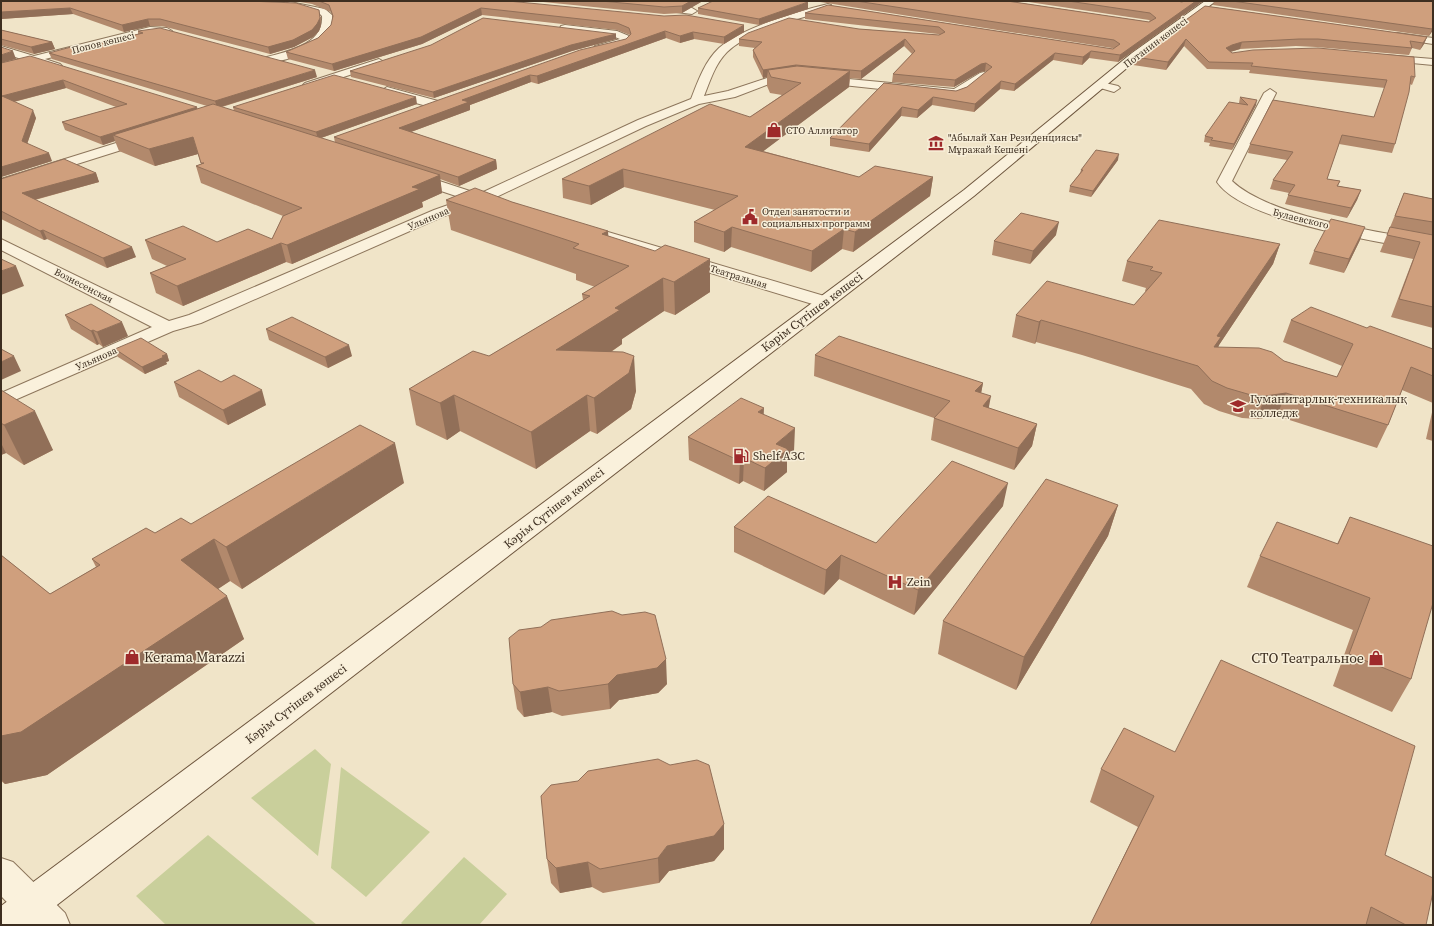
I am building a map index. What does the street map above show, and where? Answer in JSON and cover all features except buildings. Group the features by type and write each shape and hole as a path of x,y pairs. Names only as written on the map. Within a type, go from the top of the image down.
{"street":[{"path":"614,1 692,12 702,20"},
{"name":"Потанин көшесі","path":"1107,87 1136,55 1211,1"},
{"path":"279,4 322,11 327,15 328,19 324,32 317,41 298,51 267,58 292,65"},
{"path":"696,101 710,69 722,50 732,42 788,21 834,8 807,4"},
{"path":"1202,8 1218,10"},
{"path":"668,18 692,12"},
{"path":"788,21 812,24"},
{"path":"740,26 763,30"},
{"path":"553,27 617,34 625,38 625,41 622,43 591,50"},
{"name":"Попов көшесі","path":"1,67 158,29 180,34"},
{"path":"1387,34 1433,41"},
{"path":"1,49 72,71"},
{"path":"1372,57 1433,62"},
{"path":"298,88 392,58"},
{"path":"314,71 358,83"},
{"name":"Ульянова","path":"1,400 167,327 196,319 439,213 480,199 642,123 696,101 731,94 767,81 796,77 945,93 960,91 984,75"},
{"path":"373,87 438,102 412,111"},
{"name":"Кәрім Сүтішев көшесі","path":"4,925 42,914 825,302 1107,87"},
{"name":"Булаевского","path":"1270,93 1224,182 1232,192 1271,210 1433,247"},
{"path":"1,184 157,134"},
{"path":"399,172 495,204"},
{"name":"Театральная","path":"592,233 825,302"},
{"name":"Вознесенская","path":"1,244 167,327"},
{"path":"1,873 42,914"}],"green space":[{"path":"315,749 331,764 318,856 251,798"},
{"path":"341,767 430,832 366,897 331,868"},
{"path":"208,835 317,925 166,925 136,896"},
{"path":"464,857 507,894 479,925 403,925 401,923"}],"place":[{"name":"СТО Аллигатор","path":"774,130"},
{"name":"\"Абылай Хан Резиденциясы\" Мұражай Кешені","path":"936,143"},
{"name":"Отдел занятости и социальных программ","path":"750,217"},
{"name":"Гуманитарлық-техникалық колледж","path":"1238,406"},
{"name":"Shelf АЗС","path":"741,456"},
{"name":"Zein","path":"895,582"},
{"name":"Kerama Marazzi","path":"132,657"},
{"name":"СТО Театральное","path":"1376,658"}]}
